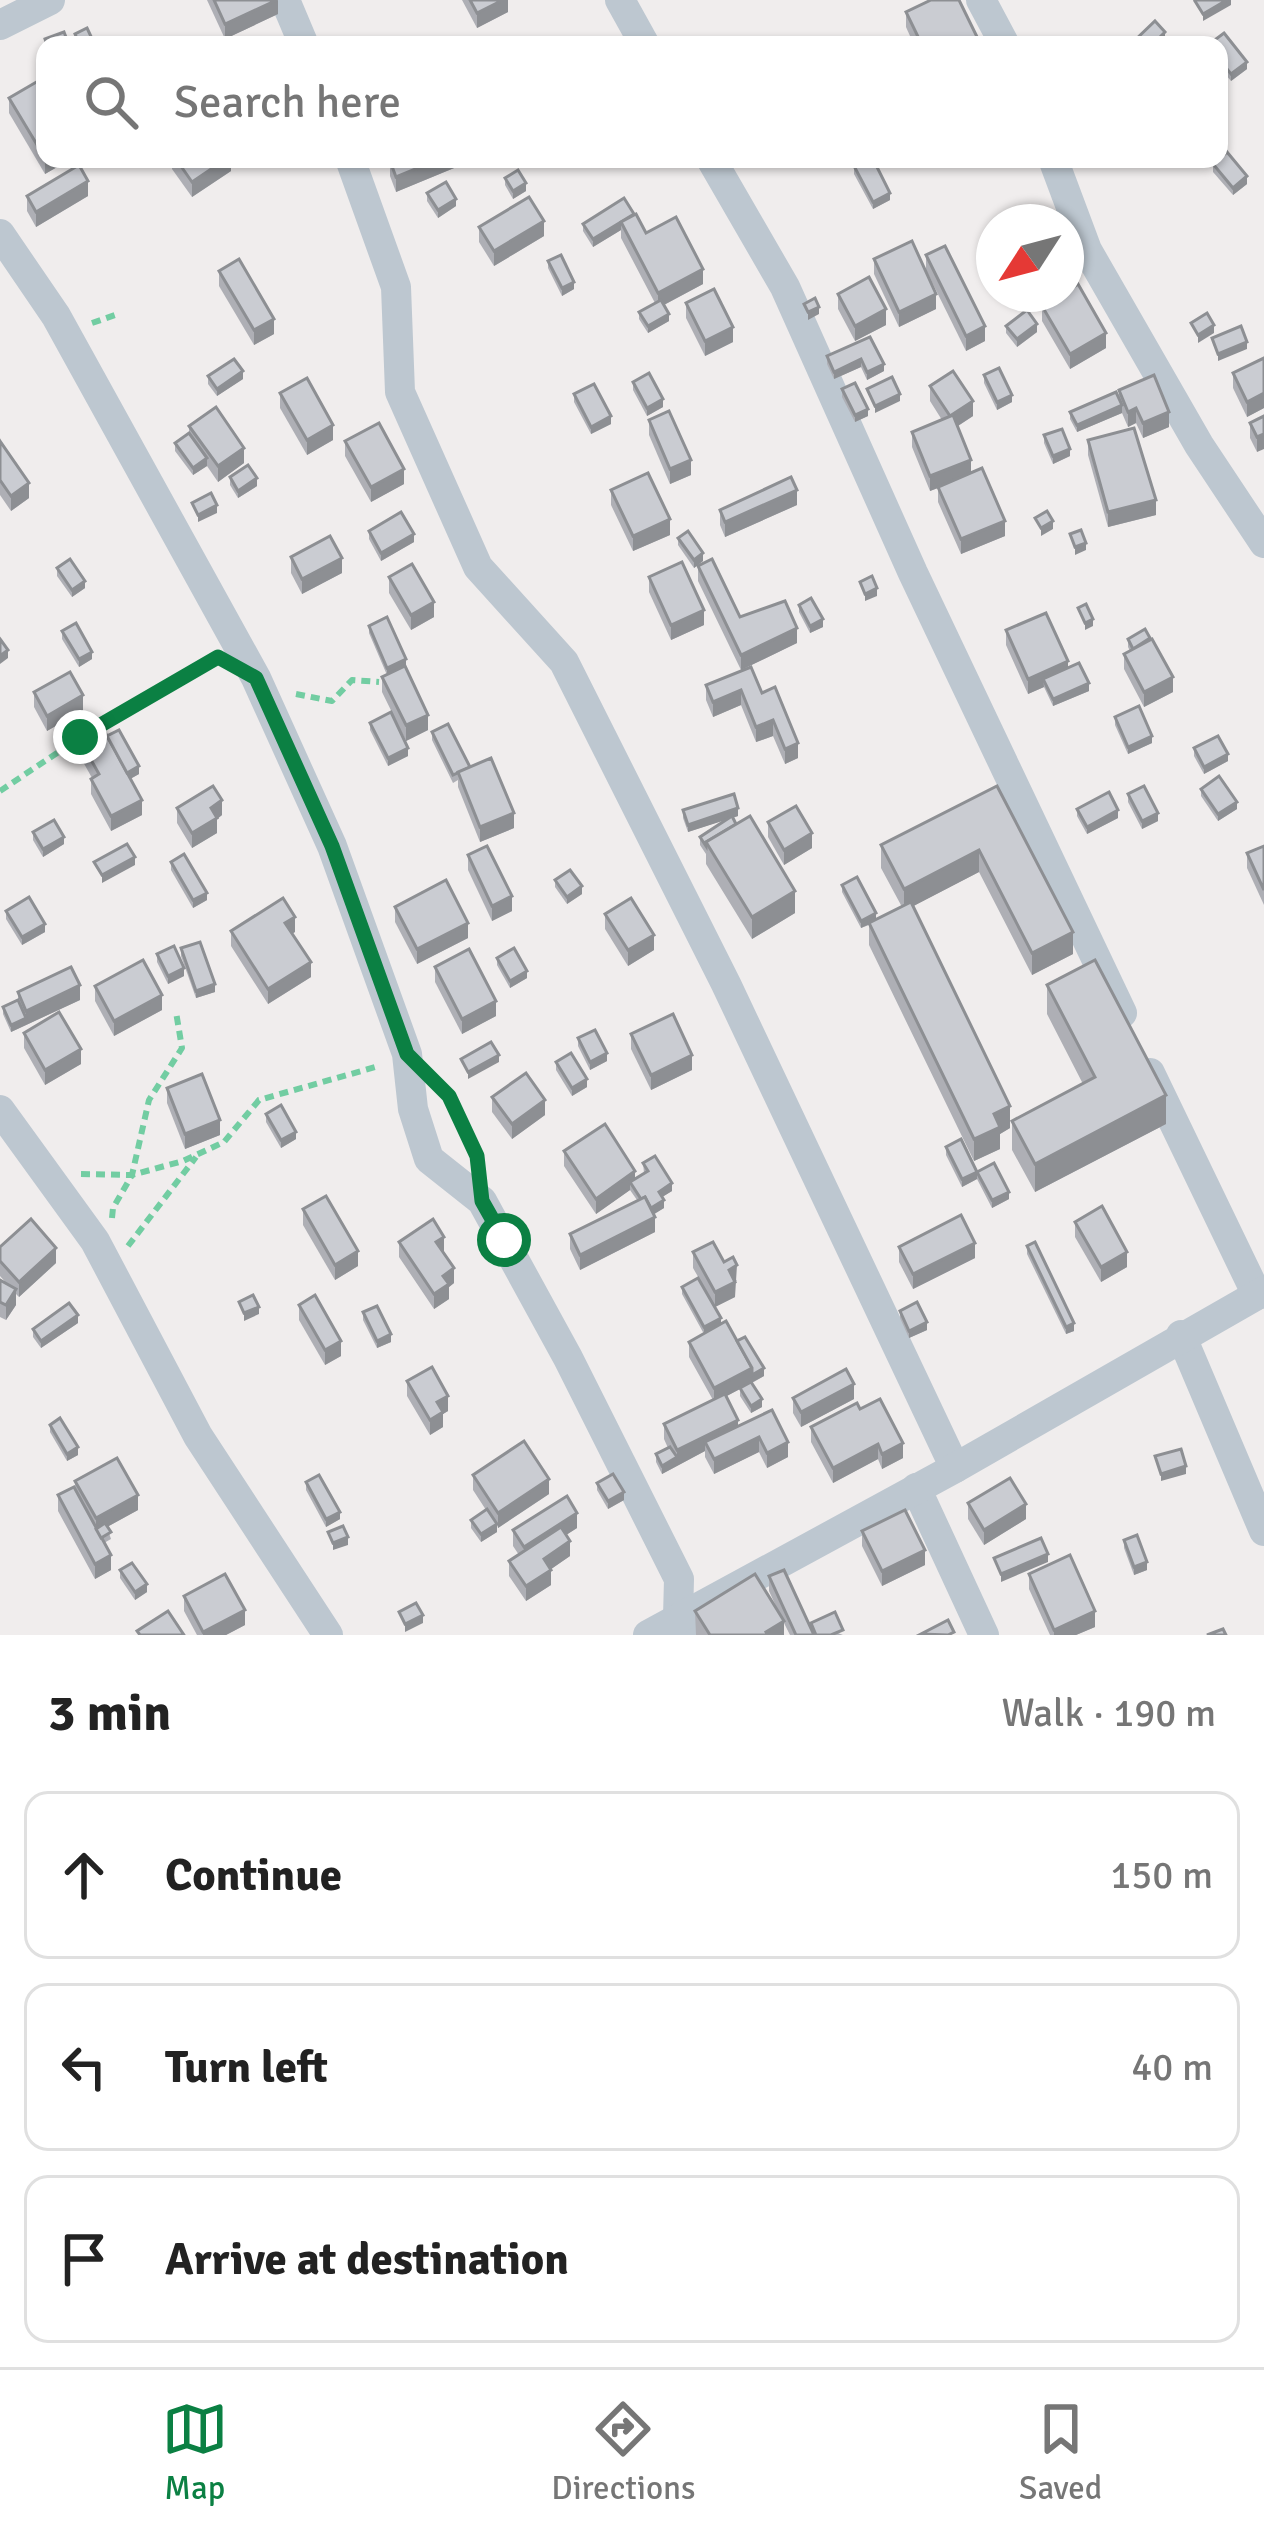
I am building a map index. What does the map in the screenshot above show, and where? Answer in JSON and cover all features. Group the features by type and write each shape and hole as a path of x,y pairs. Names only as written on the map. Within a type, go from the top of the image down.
{"street":[{"path":"0,25 50,0"},
{"path":"285,0 300,36"},
{"path":"620,0 641,36"},
{"path":"981,0 1000,36"},
{"path":"353,168 396,287 400,392 478,567 564,662 726,984 955,1468"},
{"path":"648,1635 681,1626 1260,1293 1135,1042 913,573 785,287 716,168"},
{"path":"1056,168 1088,250 1199,445 1264,544"},
{"path":"0,234 56,316 256,678 332,846 407,1054 413,1109 429,1160 482,1201 568,1358 679,1579 681,1626"},
{"path":"0,1110 95,1241 198,1436 328,1635"},
{"path":"1181,1335 1264,1531"},
{"path":"916,1489 984,1635"}],"path":[{"path":"0,791 113,716 218,657 305,697 332,700 352,680 379,682"},
{"path":"106,1263 113,1208 132,1175 149,1100 182,1048 176,1012"},
{"path":"42,1168 132,1175 224,1142 259,1100 364,1073 407,1054 449,1096 477,1156 482,1201"},
{"path":"106,1263 130,1245 199,1154"}],"building":[{"path":"214,0 277,0 225,24"},
{"path":"470,0 503,0 477,13"},
{"path":"931,0 959,0 977,36 918,36 906,12"},
{"path":"1197,0 1227,0 1203,14"},
{"path":"1155,21 1165,32 1161,36 1139,36"},
{"path":"1228,38 1247,62 1231,74 1228,70"},
{"path":"36,82 36,143 9,98"},
{"path":"1228,153 1247,176 1233,188 1216,168 1228,168"},
{"path":"74,168 81,168 88,181 36,212 27,196"},
{"path":"182,168 213,168 192,182"},
{"path":"393,168 418,168 396,177"},
{"path":"855,168 878,168 890,193 873,202"},
{"path":"518,170 526,183 513,191 505,178"},
{"path":"446,182 456,199 438,210 427,193"},
{"path":"529,197 544,221 494,251 479,227"},
{"path":"624,198 634,214 593,239 583,224"},
{"path":"636,214 646,233 676,217 703,269 658,293 621,222"},
{"path":"912,241 936,294 899,312 874,259"},
{"path":"945,246 985,326 966,336 926,255"},
{"path":"561,255 574,282 562,288 548,261"},
{"path":"239,259 274,319 254,330 219,271"},
{"path":"869,277 886,309 855,326 838,294"},
{"path":"714,289 733,327 705,341 686,303"},
{"path":"1084,294 1106,333 1070,354 1046,312 1084,312"},
{"path":"815,298 819,307 808,312 804,304"},
{"path":"661,300 669,314 648,326 639,312"},
{"path":"1024,312 1037,324 1017,339 1006,326"},
{"path":"1207,313 1214,325 1198,335 1191,323"},
{"path":"1241,326 1247,342 1218,354 1212,338"},
{"path":"870,337 884,364 867,372 861,359 834,372 827,356"},
{"path":"1264,358 1264,393 1247,402 1233,373"},
{"path":"234,359 243,371 217,389 208,376"},
{"path":"999,368 1012,395 997,402 984,375"},
{"path":"953,371 973,401 950,416 930,386"},
{"path":"649,373 663,399 647,408 633,382"},
{"path":"1154,375 1169,412 1143,423 1136,408 1128,412 1119,390"},
{"path":"892,377 900,394 875,406 867,389"},
{"path":"307,378 333,425 307,440 280,393"},
{"path":"855,383 868,409 855,415 842,389"},
{"path":"594,384 611,416 591,427 574,394"},
{"path":"1116,392 1122,405 1077,425 1070,412"},
{"path":"216,407 244,448 218,466 189,426"},
{"path":"669,411 691,460 670,469 649,420"},
{"path":"953,415 971,460 930,476 912,432"},
{"path":"1264,416 1264,434 1257,437 1250,423"},
{"path":"379,423 404,469 371,487 345,441"},
{"path":"1134,428 1156,500 1108,512 1088,440"},
{"path":"1062,429 1070,449 1053,456 1044,435"},
{"path":"189,433 207,458 193,468 175,443"},
{"path":"0,441 29,483 11,496 0,480"},
{"path":"248,465 257,478 238,491 230,477"},
{"path":"982,468 1005,521 961,539 938,487"},
{"path":"648,473 670,519 633,536 611,490"},
{"path":"791,477 797,490 725,522 720,510"},
{"path":"211,493 217,505 198,515 192,503"},
{"path":"1047,511 1053,521 1041,528 1035,518"},
{"path":"401,512 414,534 381,553 369,531"},
{"path":"1081,530 1086,543 1075,547 1070,534"},
{"path":"688,531 703,553 694,560 678,538"},
{"path":"330,536 342,558 302,579 291,557"},
{"path":"70,559 85,581 72,590 57,568"},
{"path":"712,559 740,617 785,601 797,628 741,655 698,566"},
{"path":"682,562 704,610 671,625 649,577"},
{"path":"412,564 434,602 411,615 389,577"},
{"path":"872,576 877,588 865,594 860,582"},
{"path":"811,598 823,619 810,626 799,605"},
{"path":"1086,604 1093,619 1085,623 1078,608"},
{"path":"1046,613 1068,661 1028,679 1006,630"},
{"path":"387,617 406,659 387,668 369,626"},
{"path":"76,623 92,652 79,659 62,631"},
{"path":"1145,629 1150,638 1133,649 1128,639"},
{"path":"1152,639 1173,677 1144,692 1124,654"},
{"path":"1079,663 1089,683 1053,699 1043,679"},
{"path":"405,666 428,715 406,725 382,677"},
{"path":"751,667 762,693 775,687 798,743 785,749 773,720 756,727 741,690 713,702 706,685"},
{"path":"70,672 83,695 47,716 34,692"},
{"path":"1139,706 1152,736 1128,747 1115,717"},
{"path":"391,712 408,748 388,758 370,723"},
{"path":"100,723 142,800 111,816 91,779 99,774 77,735"},
{"path":"448,724 470,767 453,775 432,732"},
{"path":"119,730 139,766 127,773 107,736"},
{"path":"1218,736 1228,754 1204,767 1194,748"},
{"path":"491,758 514,813 480,827 458,772"},
{"path":"1219,776 1237,802 1218,814 1201,789"},
{"path":"213,786 222,800 211,808 217,818 192,833 177,808"},
{"path":"997,786 1073,932 1032,953 979,850 904,889 881,845"},
{"path":"1144,786 1158,813 1142,821 1128,794"},
{"path":"1109,792 1118,810 1087,827 1077,809"},
{"path":"734,794 738,808 688,825 683,810"},
{"path":"796,806 812,833 784,850 768,822"},
{"path":"732,816 736,824 706,846 700,837"},
{"path":"750,816 795,891 752,917 706,842"},
{"path":"54,820 64,837 43,849 33,832"},
{"path":"127,844 135,857 102,875 94,862"},
{"path":"487,846 512,896 492,906 468,855"},
{"path":"1264,846 1264,890 1247,853"},
{"path":"184,854 207,893 193,900 171,862"},
{"path":"570,870 582,886 567,897 555,880"},
{"path":"857,877 876,913 861,921 842,885"},
{"path":"446,880 468,923 417,949 395,907"},
{"path":"29,897 45,924 22,937 6,911"},
{"path":"283,898 295,917 285,923 311,962 268,989 231,931"},
{"path":"631,898 654,935 628,950 605,914"},
{"path":"911,902 1010,1106 994,1114 1000,1127 974,1139 869,923"},
{"path":"200,942 215,984 196,991 181,948"},
{"path":"174,946 184,968 168,976 157,954"},
{"path":"514,948 527,971 510,981 497,958"},
{"path":"469,949 496,1001 462,1019 435,967"},
{"path":"143,960 162,995 114,1021 95,986"},
{"path":"1095,960 1166,1095 1035,1164 1012,1121 1095,1077 1047,985"},
{"path":"71,967 80,985 26,1011 18,992"},
{"path":"18,1000 26,1018 11,1025 3,1007"},
{"path":"59,1012 81,1049 45,1070 24,1033"},
{"path":"673,1014 692,1055 651,1075 631,1034"},
{"path":"595,1030 607,1053 590,1062 578,1038"},
{"path":"491,1042 499,1055 468,1072 461,1059"},
{"path":"571,1053 587,1079 572,1088 556,1062"},
{"path":"526,1073 545,1100 512,1124 492,1097"},
{"path":"202,1074 220,1120 185,1134 167,1088"},
{"path":"281,1105 296,1132 281,1140 266,1114"},
{"path":"605,1124 635,1171 596,1199 564,1151"},
{"path":"961,1139 977,1172 962,1179 946,1147"},
{"path":"655,1156 672,1183 659,1192 664,1200 651,1208 630,1182 648,1171 643,1163"},
{"path":"994,1163 1009,1192 992,1200 977,1172"},
{"path":"326,1196 358,1251 335,1265 303,1209"},
{"path":"645,1197 655,1217 580,1255 570,1234"},
{"path":"1102,1206 1127,1252 1101,1267 1075,1222"},
{"path":"961,1215 975,1243 913,1274 899,1247"},
{"path":"31,1219 56,1248 19,1282 0,1261 0,1247"},
{"path":"433,1219 444,1237 436,1242 454,1268 443,1276 449,1284 434,1294 399,1242"},
{"path":"713,1242 724,1262 733,1257 737,1265 729,1270 735,1282 715,1292 693,1252"},
{"path":"1035,1242 1074,1323 1066,1327 1027,1246"},
{"path":"698,1278 721,1318 704,1327 682,1287"},
{"path":"0,1280 16,1289 6,1305 0,1302"},
{"path":"253,1295 259,1307 244,1313 239,1302"},
{"path":"315,1295 341,1341 325,1350 299,1305"},
{"path":"917,1302 927,1322 909,1331 900,1311"},
{"path":"69,1303 78,1315 41,1341 33,1329"},
{"path":"377,1306 391,1334 377,1341 363,1312"},
{"path":"726,1321 752,1368 714,1388 689,1342"},
{"path":"745,1337 764,1368 752,1375 737,1341"},
{"path":"432,1367 448,1396 437,1402 443,1412 430,1420 407,1381"},
{"path":"846,1369 854,1384 801,1412 793,1398"},
{"path":"751,1382 762,1399 751,1406 740,1388"},
{"path":"725,1394 738,1420 677,1450 664,1424"},
{"path":"880,1399 903,1443 882,1454 878,1444 833,1468 811,1427 857,1403 860,1409"},
{"path":"772,1410 788,1442 767,1453 759,1437 714,1459 705,1442"},
{"path":"60,1418 78,1447 67,1454 50,1425"},
{"path":"524,1441 549,1479 498,1513 473,1475"},
{"path":"670,1447 677,1457 662,1466 656,1454"},
{"path":"1181,1449 1186,1466 1161,1474 1155,1456"},
{"path":"117,1458 138,1495 96,1518 75,1481"},
{"path":"613,1474 624,1492 608,1501 597,1483"},
{"path":"319,1475 340,1512 326,1519 306,1482"},
{"path":"1010,1478 1026,1504 984,1530 968,1503"},
{"path":"74,1487 111,1555 95,1564 58,1495"},
{"path":"567,1496 577,1513 524,1547 513,1530"},
{"path":"487,1509 497,1524 481,1534 471,1520"},
{"path":"905,1510 925,1550 882,1571 862,1531"},
{"path":"105,1523 111,1532 101,1538 96,1529"},
{"path":"343,1526 348,1537 333,1543 328,1532"},
{"path":"561,1527 570,1541 544,1559 551,1570 526,1586 509,1561"},
{"path":"1137,1535 1147,1562 1134,1567 1124,1540"},
{"path":"1041,1538 1048,1554 1001,1574 994,1558"},
{"path":"1070,1555 1095,1611 1054,1630 1029,1574"},
{"path":"132,1563 147,1584 135,1592 120,1570"},
{"path":"784,1570 814,1635 796,1635 769,1576"},
{"path":"225,1574 245,1610 203,1632 184,1596"},
{"path":"755,1574 784,1621 768,1635 710,1635 695,1611"},
{"path":"416,1603 423,1615 405,1624 399,1612"},
{"path":"168,1611 184,1635 140,1635 137,1631"},
{"path":"835,1612 843,1630 816,1635 811,1623"},
{"path":"948,1620 954,1632 921,1634"}],"route":[{"path":"80,737 218,657 256,678 332,846 407,1054 449,1096 477,1156 482,1201 504,1240"}]}
